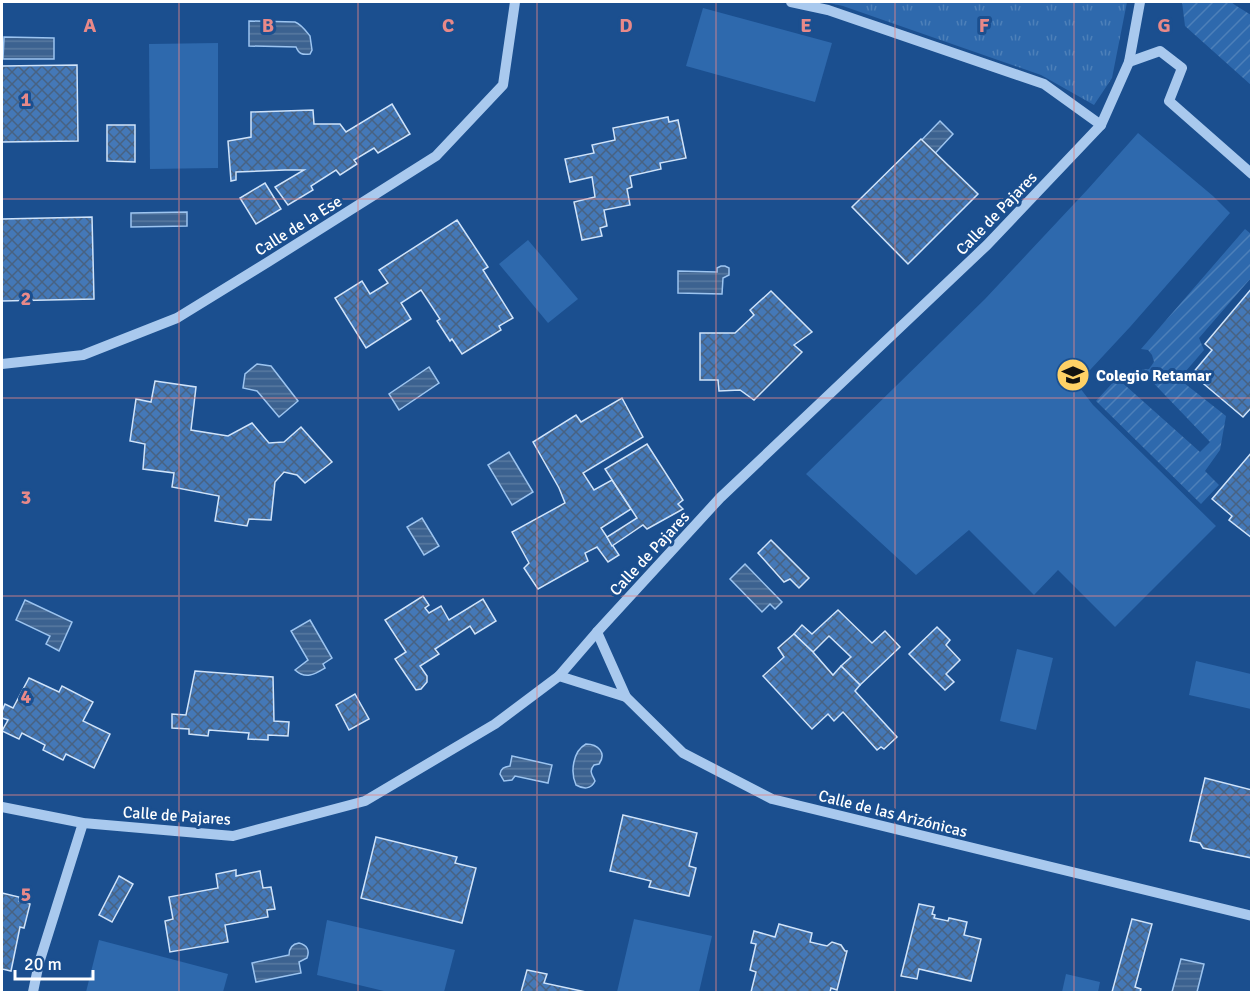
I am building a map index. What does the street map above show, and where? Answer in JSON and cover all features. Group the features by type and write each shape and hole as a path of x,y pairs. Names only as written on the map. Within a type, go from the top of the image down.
{"street":[{"name":"Calle de la Ese","path":"2,364 83,355 177,318 435,156 503,85 515,2"},
{"path":"791,2 828,10 1044,84 1101,125"},
{"name":"Calle de Pajares","path":"2,807 82,823 233,836 365,801 495,724 559,676 720,498 987,245 1101,125 1129,62 1140,2"},
{"path":"1129,62 1160,51 1182,68 1170,101 1251,174"},
{"name":"Calle de las Arizónicas","path":"597,632 626,698 683,753 772,799 1251,916"},
{"path":"559,676 626,698"},
{"path":"33,993 39,963 82,823"}],"green space":[{"path":"824,2 1127,2 1112,78 1094,105 1041,75 843,6"},
{"path":"1182,2 1231,2 1251,15 1251,85 1185,26"},
{"path":"703,8 832,43 815,102 686,66"},
{"path":"218,43 218,168 150,169 149,44"},
{"path":"1138,133 1230,213 1077,384 1093,405 1216,526 1115,627 1058,570 1034,595 969,530 916,575 806,474 985,299"},
{"path":"1245,229 1251,234 1251,278 1199,338 1204,350 1179,379 1226,416 1220,450 1205,471 1219,485 1201,504 1096,401 1117,378 1200,452 1210,442 1141,370 1149,369 1154,362 1148,350 1141,349"},
{"path":"528,240 578,299 548,323 499,264"},
{"path":"1017,649 1053,658 1036,730 1000,721"},
{"path":"1196,661 1251,674 1251,709 1189,695"},
{"path":"634,919 712,936 699,992 617,992"},
{"path":"327,920 455,950 444,992 388,992 317,975"},
{"path":"99,940 228,974 223,992 86,992"},
{"path":"1066,974 1100,982 1098,992 1062,992"}],"shaded area":[{"path":"249,21 297,23 310,36 312,50 310,54 300,53 296,47 249,46"},
{"path":"4,37 54,38 54,59 3,59"},
{"path":"940,121 953,134 927,162 913,149"},
{"path":"187,212 187,226 131,227 131,213"},
{"path":"721,266 729,268 729,275 723,278 722,294 678,293 678,271 717,272 717,268"},
{"path":"257,364 271,366 298,401 279,417 257,391 243,388 245,374"},
{"path":"429,367 439,383 399,410 389,394"},
{"path":"509,452 533,492 512,505 488,465"},
{"path":"422,518 439,546 424,555 407,527"},
{"path":"745,564 782,602 775,609 770,604 762,612 730,579"},
{"path":"25,600 72,622 59,651 46,644 50,636 16,620"},
{"path":"310,620 332,658 323,664 325,668 314,674 303,675 295,670 308,660 291,631"},
{"path":"586,744 597,747 602,756 599,764 594,765 591,770 595,781 591,786 584,788 576,785 573,768 578,752"},
{"path":"512,756 552,765 548,783 515,776 512,780 504,781 500,772 503,768 510,766"},
{"path":"299,943 308,950 307,958 299,962 301,973 256,982 252,963 289,955 291,947"},
{"path":"1181,959 1204,964 1197,992 1172,992"}],"building":[{"path":"77,65 78,141 2,142 2,66"},
{"path":"392,104 410,134 378,153 374,148 354,160 357,164 340,175 336,170 311,186 313,190 288,205 275,187 304,170 236,172 236,180 231,181 228,141 251,137 251,112 313,110 314,124 340,124 346,132"},
{"path":"668,117 669,122 678,120 686,158 660,163 661,169 630,176 632,187 627,189 630,205 604,210 607,226 600,228 602,236 582,240 574,202 595,197 592,177 570,182 565,159 594,153 592,145 615,140 613,128"},
{"path":"107,125 135,125 135,162 107,161"},
{"path":"921,139 978,194 908,264 852,207"},
{"path":"265,183 281,209 256,224 240,198"},
{"path":"92,217 94,299 2,301 2,219"},
{"path":"457,220 488,267 483,270 513,318 499,326 501,330 462,354 437,321 440,319 421,290 401,303 411,319 366,348 335,298 362,281 370,294 388,283 379,270"},
{"path":"1252,288 1252,407 1243,417 1192,374 1212,350 1205,344"},
{"path":"771,291 812,332 794,345 802,352 754,400 740,390 719,391 718,380 700,380 700,333 735,333 754,315 750,310"},
{"path":"155,381 196,387 191,430 228,436 252,423 269,443 284,442 301,427 332,462 305,483 297,475 284,472 275,482 271,520 249,519 247,526 215,521 219,496 172,487 174,473 143,469 145,444 130,441 136,399 151,402"},
{"path":"622,398 643,437 583,473 594,490 612,480 631,509 601,528 619,555 608,562 597,547 585,553 588,561 538,589 524,568 529,563 512,532 565,503 533,442 576,415 581,422"},
{"path":"647,444 683,500 678,504 683,509 647,529 643,525 612,546 607,537 637,518 605,469"},
{"path":"1252,452 1252,538 1229,520 1232,516 1212,499"},
{"path":"771,540 809,578 799,588 790,579 784,582 758,553"},
{"path":"423,596 429,605 425,608 429,613 441,606 449,620 483,599 496,621 475,634 470,626 435,649 439,654 420,666 427,676 427,682 421,689 416,690 395,659 406,652 385,620"},
{"path":"838,610 872,643 885,631 900,647 860,685 841,666 851,657 829,636 813,652 794,634 802,625 812,634"},
{"path":"937,627 950,640 946,645 960,660 946,674 954,682 945,690 909,654"},
{"path":"794,634 833,675 841,666 860,685 855,691 897,737 884,749 881,747 877,750 843,712 834,721 828,714 812,729 763,676 784,657 778,648"},
{"path":"195,671 273,677 274,721 289,722 288,736 268,735 268,740 248,739 249,733 209,730 208,736 189,734 189,729 172,728 172,714 186,715"},
{"path":"29,678 59,692 62,686 93,702 83,721 110,734 94,768 66,754 63,760 43,750 45,745 22,733 19,739 2,731 8,720 2,718 5,704 13,708"},
{"path":"355,694 369,719 349,730 336,705"},
{"path":"1205,778 1252,790 1252,858 1203,848 1200,843 1190,841"},
{"path":"623,815 697,833 689,866 696,868 689,896 649,887 651,881 610,871"},
{"path":"376,837 457,857 455,863 476,868 462,923 361,898"},
{"path":"236,870 236,876 260,871 263,888 271,887 275,909 267,910 268,917 225,925 228,942 170,952 165,921 173,919 169,897 218,888 216,874"},
{"path":"119,876 133,884 112,922 99,915"},
{"path":"2,893 19,897 19,901 30,904 24,928 20,927 11,971 2,969"},
{"path":"919,904 934,907 932,914 935,915 934,918 948,921 949,918 967,922 964,935 981,939 971,981 919,969 917,979 901,976"},
{"path":"1132,919 1152,924 1135,987 1141,989 1140,992 1112,992"},
{"path":"779,924 812,933 810,942 827,946 832,942 841,945 847,951 837,990 831,988 830,992 751,992 756,972 750,970 756,944 751,943 754,931 775,937"},
{"path":"527,970 547,974 544,983 586,992 521,992"}],"place":[{"name":"Colegio Retamar","path":"1073,375"}]}
